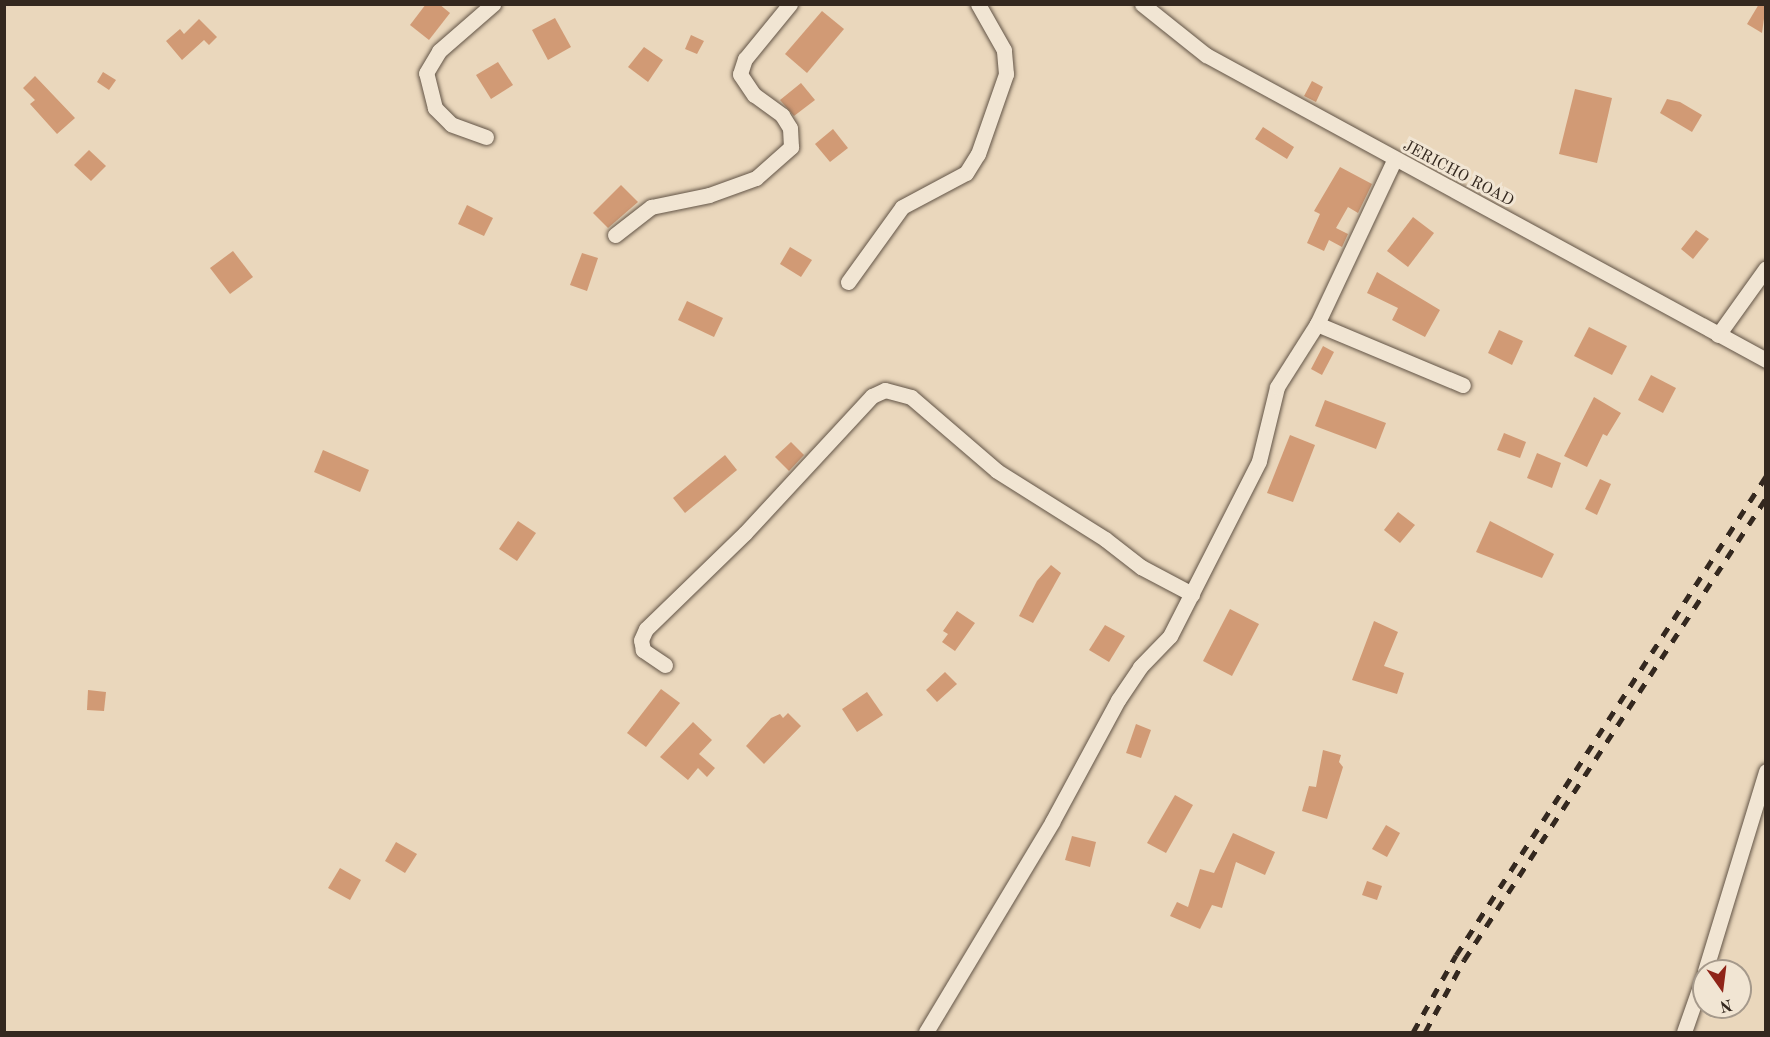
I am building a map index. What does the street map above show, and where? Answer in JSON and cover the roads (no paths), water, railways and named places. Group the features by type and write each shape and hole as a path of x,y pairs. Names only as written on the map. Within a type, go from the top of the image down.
{"street":[{"path":"486,137 451,124 435,108 426,73 439,51 493,4"},
{"path":"615,235 651,207 709,195 756,178 791,147 790,129 782,116 754,95 740,74 745,59 790,4"},
{"path":"848,282 902,207 966,173 978,154 1006,74 1004,50 978,4"},
{"name":"JERICHO ROAD","path":"1142,4 1206,55 1394,160 1766,360"},
{"path":"926,1032 1052,822 1118,700 1140,667 1170,636 1259,460 1277,387 1317,324 1394,160"},
{"path":"1718,335 1766,268"},
{"path":"1317,324 1463,385"},
{"path":"665,665 643,650 641,640 646,629 745,533 872,396 885,390 911,397 997,471 1105,539 1141,567 1192,594"},
{"path":"1709,959 1766,771"},
{"path":"1684,1032 1692,1010"}],"railway":[{"path":"1413,1032 1456,955 1766,476"},
{"path":"1425,1032 1464,960 1766,498"}]}
